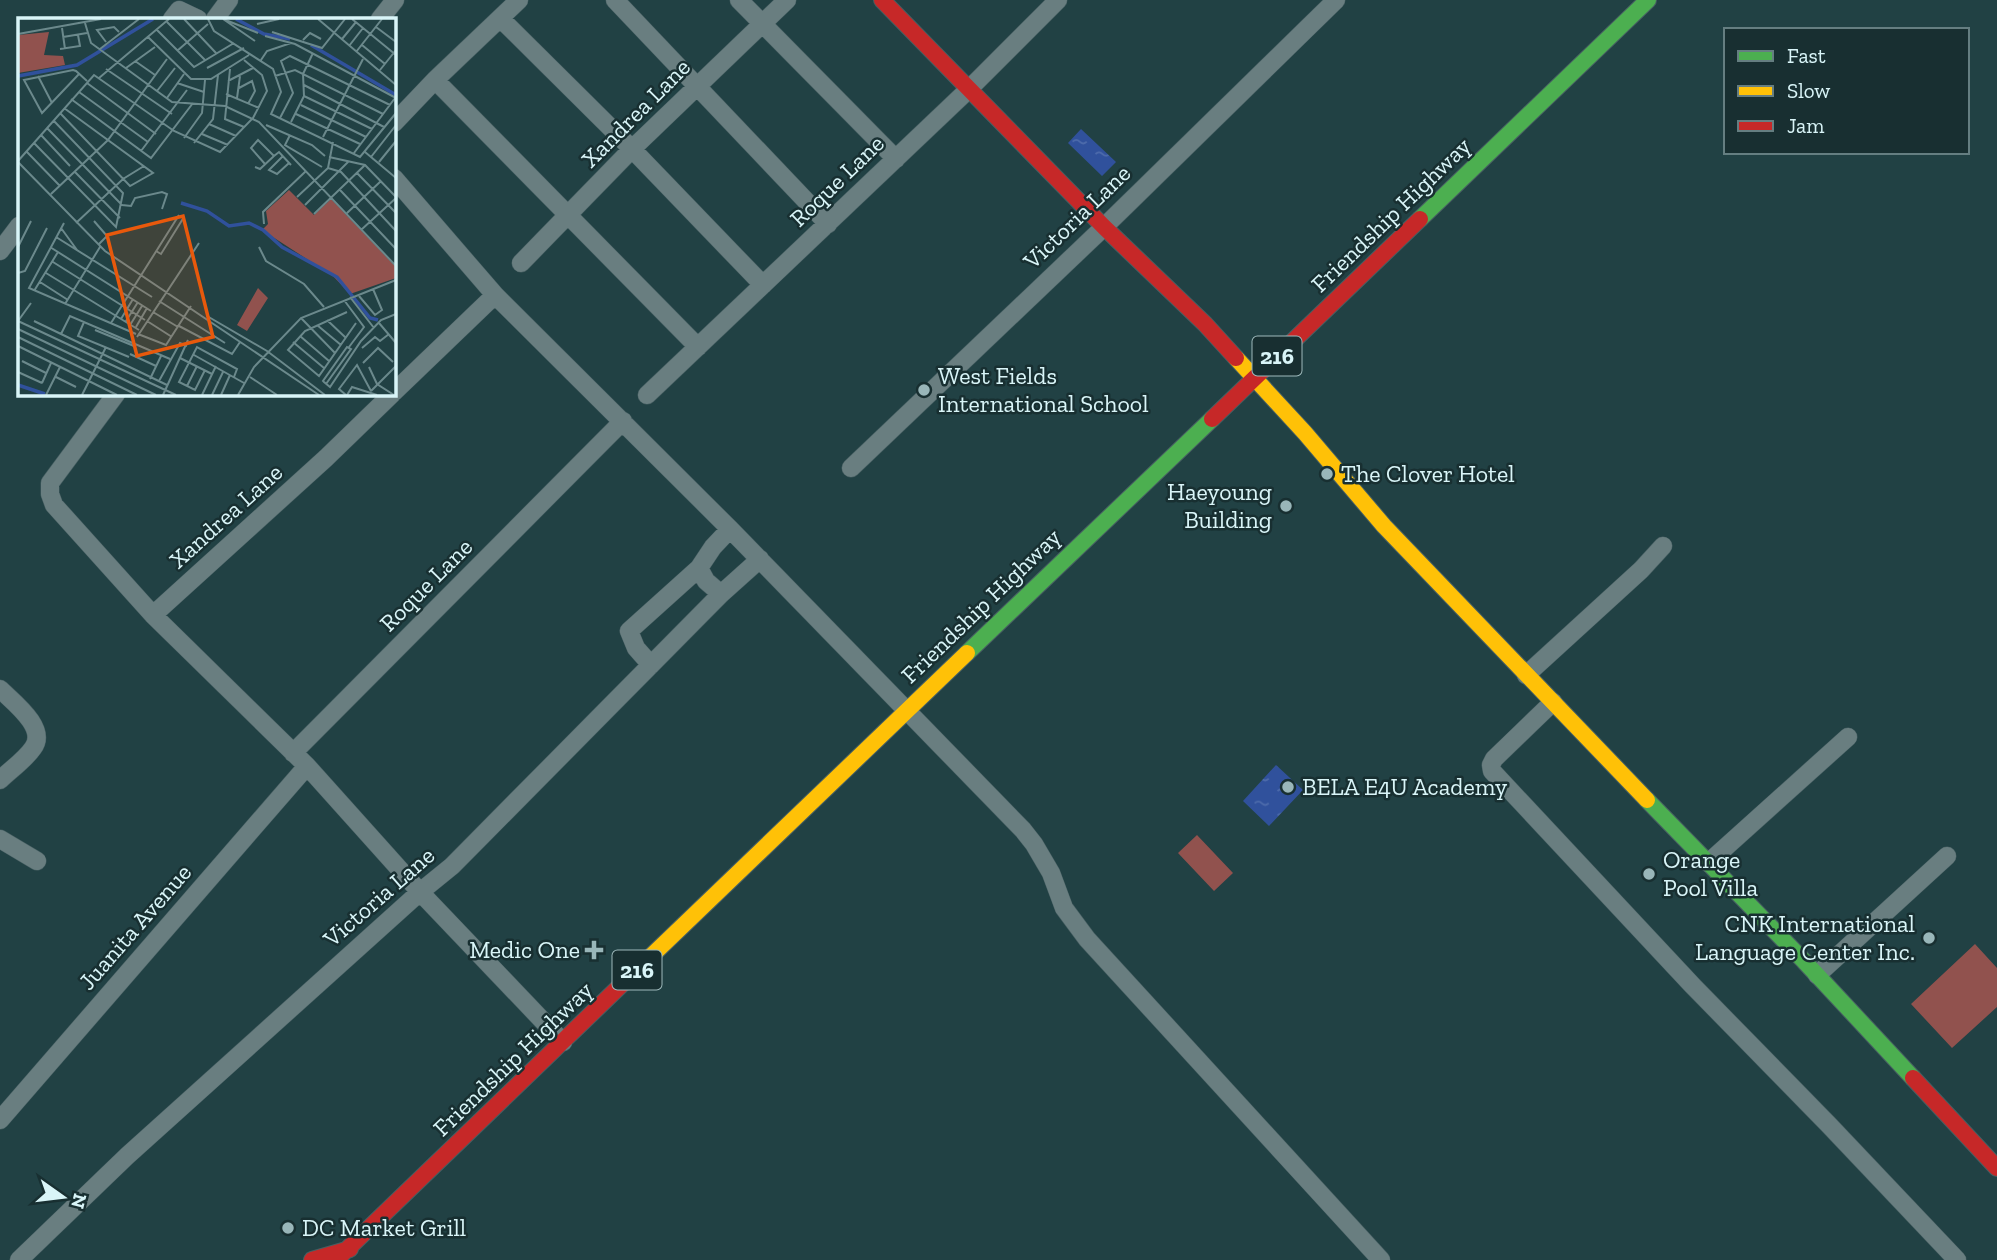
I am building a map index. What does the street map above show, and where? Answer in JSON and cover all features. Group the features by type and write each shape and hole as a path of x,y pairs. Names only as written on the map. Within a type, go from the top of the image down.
{"main road":[{"path":"881,0 1104,227 1205,324 1384,526 1817,975 1997,1168"},
{"name":"Friendship Highway","path":"313,1260 346,1256 905,711 1648,0"},
{"path":"336,1260 346,1256"}],"street":[{"path":"216,18 229,0"},
{"path":"381,18 395,0"},
{"path":"396,121 519,0"},
{"path":"615,0 828,224"},
{"path":"739,0 896,159"},
{"name":"Xandrea Lane","path":"521,263 632,149 787,0"},
{"name":"Roque Lane","path":"647,395 969,89 1058,0"},
{"name":"Victoria Lane","path":"851,468 1104,227 1336,0"},
{"path":"172,10 195,18"},
{"path":"500,18 632,149 763,285"},
{"path":"435,80 698,347"},
{"path":"396,180 495,295 760,559 1034,844 1051,873 1064,908 1087,939 1381,1260"},
{"path":"0,251 18,227"},
{"name":"Xandrea Lane","path":"396,390 495,295"},
{"path":"115,396 50,483 54,505 153,615 307,766 420,892 563,1042"},
{"name":"Xandrea Lane","path":"153,615 326,458 390,396"},
{"name":"Roque Lane","path":"293,753 623,421"},
{"path":"651,665 636,648 629,631 699,568 713,547 730,529"},
{"path":"1527,675 1641,570 1663,546"},
{"name":"Victoria Lane","path":"19,1260 127,1156 452,866 721,594 760,559"},
{"path":"699,568 706,581 721,594"},
{"path":"0,689 31,720 37,738 34,747 0,780"},
{"path":"1553,702 1494,759 1492,771 1692,986 1957,1260"},
{"path":"1708,863 1848,737"},
{"name":"Juanita Avenue","path":"0,1119 307,766"},
{"path":"0,839 37,861"},
{"path":"1817,975 1947,856"}],"shaded area":[{"path":"1197,835 1233,873 1214,891 1178,853"},
{"path":"1975,944 1997,968 1997,1007 1952,1048 1911,1004"}],"water":[{"path":"1081,129 1116,162 1102,176 1068,143"},
{"path":"1276,765 1303,790 1269,826 1243,801"}],"traffic: fast":[{"path":"1420,219 1648,0"},
{"path":"967,653 1212,419"},
{"path":"1647,800 1804,961 1913,1078"}],"traffic: slow":[{"path":"1236,358 1305,433 1384,526 1647,800"},
{"path":"646,961 967,653"}],"traffic: jam":[{"path":"882,0 1236,358"},
{"path":"1212,419 1420,219"},
{"path":"336,1260 646,961"},
{"path":"1913,1078 1997,1168"},
{"path":"312,1260 350,1249"}],"place":[{"name":"West Fields International School","path":"924,390"},
{"name":"The Clover Hotel","path":"1327,474"},
{"name":"Haeyoung Building","path":"1286,506"},
{"name":"BELA E4U Academy","path":"1288,787"},
{"name":"Orange Pool Villa","path":"1649,874"},
{"name":"CNK International Language Center Inc.","path":"1929,938"},
{"name":"Medic One","path":"594,950"},
{"name":"DC Market Grill","path":"288,1228"}]}
